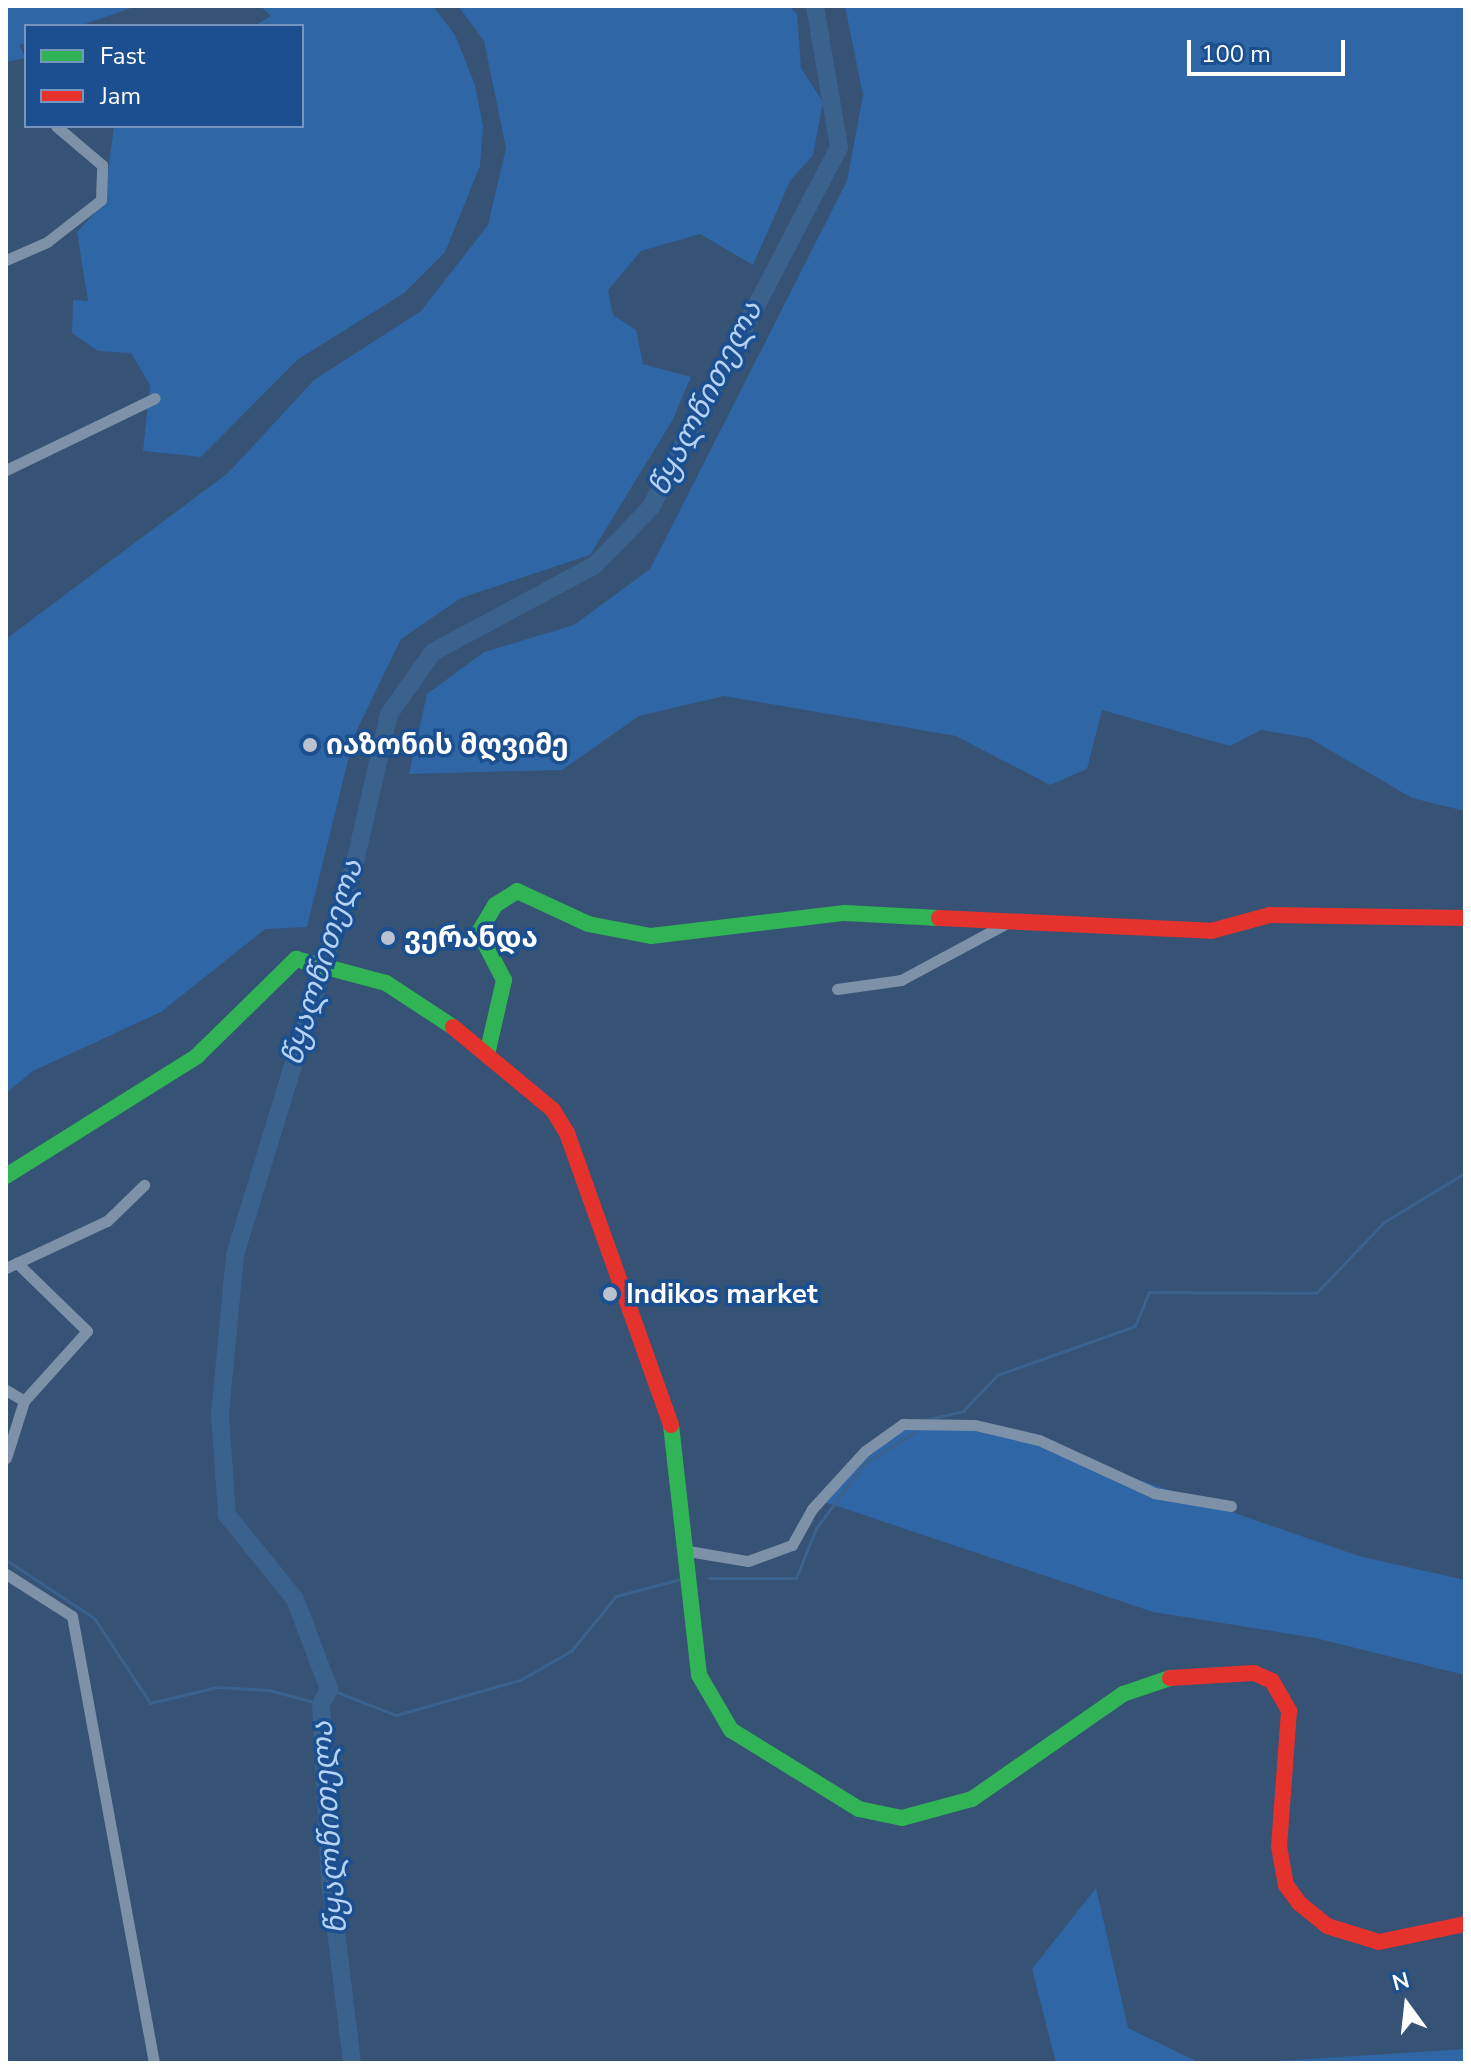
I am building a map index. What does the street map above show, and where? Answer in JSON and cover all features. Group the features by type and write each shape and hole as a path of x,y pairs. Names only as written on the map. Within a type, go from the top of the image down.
{"main road":[{"path":"488,1050 504,980 479,932 495,905 517,891 588,924 651,936 845,913 1005,924 1211,931 1270,915 1465,918"},
{"path":"6,1176 155,1086 207,1047 291,962 310,957 362,974 419,1001 488,1050 553,1110 567,1133 676,1438 695,1644 709,1701 731,1730 859,1809 902,1818 944,1812 972,1799 1123,1694 1170,1678 1254,1673 1272,1681 1289,1711 1279,1846 1286,1885 1299,1903 1327,1926 1379,1942 1465,1924"}],"street":[{"path":"6,260 47,242 101,200 102,165 58,128"},
{"path":"6,470 155,398"},
{"path":"837,989 901,980 1005,924"},
{"path":"6,1458 24,1401 87,1331 12,1266 107,1221 144,1185"},
{"path":"6,1390 24,1401"},
{"path":"688,1551 748,1561 792,1545 812,1509 865,1451 903,1424 975,1425 1039,1440 1154,1493 1231,1506"},
{"path":"6,1574 72,1616 154,2063"}],"shaded area":[{"path":"6,6 137,6 85,24 24,24 24,44 19,45 24,58 6,62"},
{"path":"260,6 433,6 455,35 475,85 483,126 480,166 445,252 404,293 297,360 201,457 143,451 150,385 131,353 98,351 72,333 73,300 88,301 77,232 104,203 114,128 304,128 304,24 257,24 271,16"},
{"path":"458,6 789,6 797,14 801,68 823,102 813,155 790,181 753,265 700,234 641,251 608,290 613,315 636,330 643,364 691,377 672,421 590,555 461,598 401,639 354,736 307,927 265,929 161,1012 33,1071 6,1093 6,639 228,473 314,380 421,311 488,225 506,148 484,41"},
{"path":"845,6 1465,6 1465,811 1412,798 1309,738 1261,730 1230,746 1102,710 1087,769 1050,785 956,736 724,696 639,716 562,770 409,774 427,694 484,652 574,625 650,569 847,181 863,95"},
{"path":"972,1422 1359,1556 1465,1580 1465,1675 1315,1638 1153,1612 822,1501 864,1454 899,1431"},
{"path":"1096,1888 1128,2028 1200,2063 1056,2063 1032,1969"},
{"path":"1465,2049 1465,2063 1245,2063"}],"waterway":[{"name":"წყალწითელა","path":"352,2063 330,1880 321,1704 329,1689 295,1599 227,1515 220,1414 235,1255 356,858 389,714 433,652 595,565 651,507 839,147 815,6"},
{"path":"929,1419 963,1411 997,1375 1135,1326 1149,1292 1316,1293 1384,1222 1465,1173"},
{"path":"709,1578 796,1578 816,1528 865,1463 914,1433"},
{"path":"6,1560 94,1618 150,1703 217,1687 269,1690 321,1704"},
{"path":"329,1689 396,1715 520,1680 571,1651 616,1596 681,1579"}],"traffic: fast":[{"path":"488,1050 504,980 479,932 495,905 517,891 588,924 651,936 845,913 939,918"},
{"path":"6,1176 197,1056 296,959 386,983 453,1027"},
{"path":"671,1425 699,1675 731,1730 859,1809 902,1818 972,1799 1123,1694 1170,1678"}],"traffic: jam":[{"path":"939,918 1211,931 1270,915 1465,918"},
{"path":"453,1027 553,1110 567,1133 671,1425"},
{"path":"1170,1678 1254,1673 1272,1681 1289,1711 1279,1846 1286,1885 1299,1903 1327,1926 1379,1942 1465,1924"}],"place":[{"name":"იაზონის მღვიმე","path":"310,745"},
{"name":"ვერანდა","path":"388,938"},
{"name":"Indikos market","path":"610,1294"}]}
